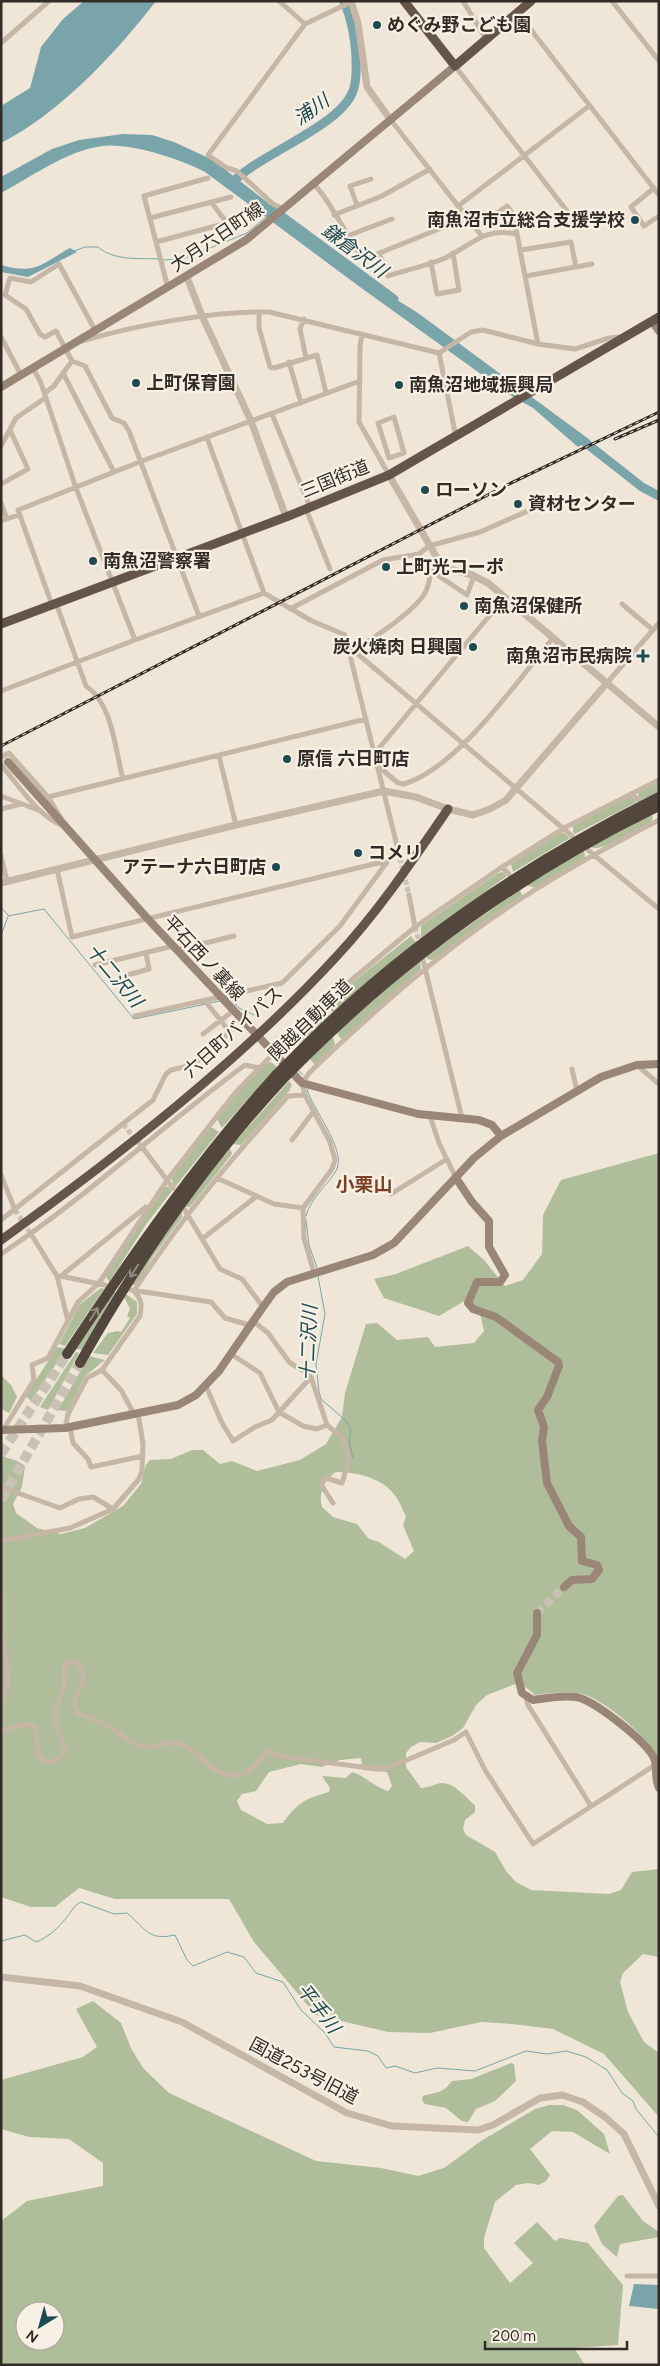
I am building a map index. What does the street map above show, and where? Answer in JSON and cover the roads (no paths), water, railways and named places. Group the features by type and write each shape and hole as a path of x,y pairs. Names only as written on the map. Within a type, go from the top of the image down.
{"highway":[{"path":"404,1 455,66 531,1"},
{"name":"三国街道","path":"1,624 286,517 390,475 533,393 655,319"},
{"name":"関越自動車道","path":"67,1354 138,1248 186,1182 279,1078 374,982 463,912 562,848 659,797"},
{"name":"六日町バイパス","path":"1,1240 144,1130 256,1037 353,938 390,892 448,809"},
{"name":"関越自動車道","path":"301,1056 378,988 469,918 566,855 658,815"},
{"name":"関越自動車道","path":"80,1363 113,1305 168,1220 279,1078"}],"main road":[{"name":"大月六日町線","path":"1,387 246,240 455,66"},
{"path":"655,319 659,331"},
{"name":"平石西ノ裏線","path":"3,761 96,860 256,1037 302,1083"},
{"path":"2,1430 67,1427 178,1405 188,1400 206,1386 231,1354 262,1307 274,1292 287,1282 373,1255 394,1243 474,1158 501,1136 601,1077 637,1065 659,1064"},
{"path":"302,1083 430,1116 479,1120 492,1125 501,1136"},
{"path":"456,1178 472,1202 489,1221 489,1247 505,1275 500,1282 477,1282 468,1303 473,1309 496,1317 558,1362 559,1366 547,1398 538,1410 544,1427 542,1441 547,1483 569,1526 580,1537 582,1561 597,1565 599,1570 592,1579 572,1580 564,1587"},
{"path":"537,1613 537,1635 517,1673 520,1688 526,1697 533,1700 558,1696 577,1697 588,1700 648,1748 655,1760 656,1782 659,1788"}],"street":[{"path":"1,43 49,1"},
{"path":"279,1 305,24"},
{"path":"463,1 486,39"},
{"path":"612,1 659,61"},
{"path":"283,210 272,204 237,171 226,168 208,155 305,24 351,2 358,22 367,87 482,235"},
{"path":"518,13 659,195"},
{"path":"455,66 580,228"},
{"path":"458,206 589,106"},
{"path":"334,215 382,196 430,169"},
{"path":"168,288 144,196 208,178"},
{"path":"357,205 350,186 371,179"},
{"path":"314,184 326,198 334,215 361,256 367,258 444,227 465,214"},
{"path":"654,188 631,207 644,226 659,216"},
{"path":"150,218 231,197"},
{"path":"156,242 227,223 211,202"},
{"path":"476,228 507,206 513,214 538,344"},
{"path":"347,236 392,219"},
{"path":"379,253 388,276 444,259 482,235 499,232 517,234"},
{"path":"521,250 571,242 576,267"},
{"path":"432,262 436,294 459,290 453,252"},
{"path":"95,330 58,264 31,282 10,278 3,296 26,310 40,334 45,337 56,331 72,361 85,366 112,418 124,423 129,431 142,461 199,616"},
{"path":"526,276 592,264"},
{"path":"187,276 202,316 252,421 286,517"},
{"path":"74,343 202,316 259,312 304,319 439,353 471,332 483,330 538,344 575,349 609,338 626,337"},
{"path":"259,312 259,328 270,367 274,368 317,355 326,394"},
{"path":"304,319 300,329 306,358"},
{"path":"362,334 360,346 359,422 437,558 450,569 474,576 488,583 658,726"},
{"path":"1,337 22,375"},
{"path":"439,353 456,438"},
{"path":"1,446 22,412 45,396 72,361"},
{"path":"289,362 301,403"},
{"path":"33,368 45,396 76,488 134,640"},
{"path":"63,373 114,472"},
{"path":"123,779 106,711 96,692 86,686 18,515 18,510 142,461 360,381"},
{"path":"272,414 330,569"},
{"path":"394,417 404,453 389,458 384,440 378,423 394,417"},
{"path":"1,484 28,469 10,430"},
{"path":"207,438 264,593 310,620 346,634 352,651 366,720 400,858"},
{"path":"371,444 384,440"},
{"path":"1,503 7,518"},
{"path":"290,609 383,560 419,554 429,546 480,532 530,510"},
{"path":"1,521 18,515"},
{"path":"352,651 378,636 417,603 426,591 433,563 437,558"},
{"path":"439,576 467,595 474,576"},
{"path":"1,691 264,593"},
{"path":"375,754 505,597"},
{"path":"1,856 4,882 384,791 416,797 448,809 473,815 490,810 506,800 657,627 622,604"},
{"path":"379,767 398,783 404,784 446,761 464,745 553,638"},
{"path":"352,651 572,836"},
{"path":"48,797 366,720"},
{"path":"9,753 48,797 58,811 64,826 52,821 40,810 3,761 9,753"},
{"path":"219,756 236,825"},
{"path":"2,1430 34,1380 32,1366 48,1358 78,1302 99,1283 168,1179 235,1093 273,1054 292,1042 324,1003 415,928 502,867 564,828 659,780"},
{"path":"631,794 639,800"},
{"path":"1,796 40,810"},
{"path":"1,809 21,804"},
{"path":"314,1272 304,1238 303,1208 332,1169 334,1160 330,1142 305,1095 302,1083 310,1072 425,969 529,894 658,815"},
{"path":"135,1016 282,983 340,926 398,847"},
{"path":"588,850 659,909"},
{"path":"57,869 72,937 378,863 386,864"},
{"path":"502,867 509,874"},
{"path":"524,887 529,894"},
{"path":"409,895 415,928"},
{"path":"95,965 234,936"},
{"path":"124,976 149,968 146,953"},
{"path":"423,960 462,1118"},
{"path":"1,1220 153,1100 166,1074 171,1070 193,1065 230,1032 204,1001"},
{"path":"203,1034 233,1011"},
{"path":"1,1254 31,1234 142,1147 196,1101 245,1065 259,1068"},
{"path":"637,1065 659,1084"},
{"path":"572,1069 577,1091"},
{"path":"132,1291 187,1214 288,1096 305,1095"},
{"path":"292,1140 314,1111"},
{"path":"430,1116 431,1123 456,1178"},
{"path":"142,1147 168,1179 172,1188"},
{"path":"392,1194 447,1159"},
{"path":"1,1175 15,1210"},
{"path":"217,1178 274,1204 303,1208"},
{"path":"202,1239 257,1196"},
{"path":"59,1276 150,1204"},
{"path":"183,1207 220,1269 242,1279 262,1307"},
{"path":"31,1234 59,1276 68,1321"},
{"path":"59,1276 105,1285"},
{"path":"132,1291 211,1302 225,1318 251,1323 268,1333 290,1363 306,1372 311,1378 326,1425 344,1439 349,1460 342,1483 326,1478 323,1481 322,1486 333,1503"},
{"path":"132,1291 140,1298 142,1307 140,1316 102,1370 87,1378 68,1414 67,1427 73,1443 88,1459 92,1467 143,1456"},
{"path":"231,1354 260,1374 279,1412 303,1426 317,1429 326,1425"},
{"path":"1,1540 70,1528 113,1509 139,1480 142,1471 143,1444 136,1414 121,1390 102,1370"},
{"path":"206,1386 221,1421 233,1441 272,1420 311,1378"},
{"path":"1,1487 60,1508 79,1499 92,1497 113,1509"},
{"path":"1,1587 2,1637 9,1668 8,1684 1,1702"},
{"path":"1,1730 30,1724 36,1729 38,1754 44,1761 57,1760 62,1756 65,1749 55,1723 55,1710 64,1688 65,1664 75,1661 80,1665 84,1679 73,1704 77,1712 107,1725 121,1736 143,1746 152,1748 171,1742 181,1745 192,1750 215,1771 226,1775 249,1772 268,1752 284,1757 377,1769 388,1768 454,1740 466,1732 485,1770 533,1844 655,1765"},
{"path":"526,1697 528,1706 591,1806"},
{"name":"国道253号旧道","path":"1,1977 80,1986 182,2022 348,2113 392,2126 478,2130 493,2125 540,2098 562,2095 583,2102 605,2117 624,2134 659,2206"},
{"path":"627,2276 659,2276"}],"water":[{"path":"84,1 156,1 123,41 86,80 44,115 1,143 1,106 30,88 41,47 63,19"},
{"path":"123,134 152,135 174,142 213,160 267,202 286,222 365,280 418,313 590,440 578,447 533,408 510,395 205,172 195,167 140,149 113,145 102,146 76,153 50,165 1,193 1,177 52,149 79,140"},
{"path":"70,248 77,252 28,277 1,272 1,265 22,269 31,268 45,263"},
{"path":"634,2284 659,2285 659,2309 629,2306"}],"waterway":[{"name":"浦川","path":"231,184 261,161 318,127 347,102 355,84 356,57 353,29 344,1"},
{"name":"鎌倉沢川","path":"272,209 394,299"},
{"path":"163,260 183,259 247,233 266,217"},
{"path":"74,251 85,247 98,247 111,255 119,257 159,259"},
{"name":"鎌倉沢川","path":"577,436 642,487 659,496"},
{"name":"十二沢川","path":"1,907 8,915"},
{"name":"十二沢川","path":"8,916 44,909 134,1019 206,1004"},
{"path":"1,935 8,917"},
{"name":"十二沢川","path":"226,999 230,998 239,1008 254,1015"},
{"name":"十二沢川","path":"209,1003 220,1001"},
{"name":"十二沢川","path":"276,1038 279,1042"},
{"name":"十二沢川","path":"298,1070 303,1075"},
{"name":"十二沢川","path":"306,1216 311,1203 332,1177 338,1163 337,1153 328,1130 307,1089"},
{"name":"十二沢川","path":"306,1220 309,1245 317,1268"},
{"name":"十二沢川","path":"318,1276 325,1314 316,1364 319,1391 321,1399 345,1420 351,1429 349,1442 353,1458"},
{"name":"平手川","path":"1,1941 25,1935 36,1942 41,1940 57,1928 74,1907 81,1902 114,1914 127,1913 143,1929 153,1935 175,1935 187,1960 193,1966 227,1952 244,1957 256,1973 283,1982 301,2010 325,2033 334,2047 368,2051 378,2056 386,2068 395,2066 415,2073 437,2068 475,2071 526,2051 547,2054 566,2051 586,2057 607,2070 622,2093 633,2101 636,2109 659,2137"}],"tunnel":[{"path":"400,858 409,895"},
{"path":"415,927 420,945"},
{"path":"123,1124 142,1147"},
{"path":"15,1210 31,1234"},
{"path":"1,1454 67,1354"},
{"path":"1,1500 80,1363"},
{"path":"537,1613 564,1587"}],"railway":[{"path":"1,746 507,485 659,412"},
{"path":"615,439 659,420"}],"place":[{"name":"めぐみ野こども園","path":"377,25"},
{"name":"南魚沼市立総合支援学校","path":"635,220"},
{"name":"上町保育園","path":"136,383"},
{"name":"南魚沼地域振興局","path":"399,385"},
{"name":"ローソン","path":"425,490"},
{"name":"資材センター","path":"518,504"},
{"name":"南魚沼警察署","path":"93,561"},
{"name":"上町光コーポ","path":"386,567"},
{"name":"南魚沼保健所","path":"464,606"},
{"name":"炭火焼肉 日興園","path":"473,647"},
{"name":"南魚沼市民病院","path":"643,656"},
{"name":"原信 六日町店","path":"287,759"},
{"name":"コメリ","path":"358,853"},
{"name":"アテーナ六日町店","path":"276,867"}],"district":[{"name":"小栗山","path":"364,1184"}]}
